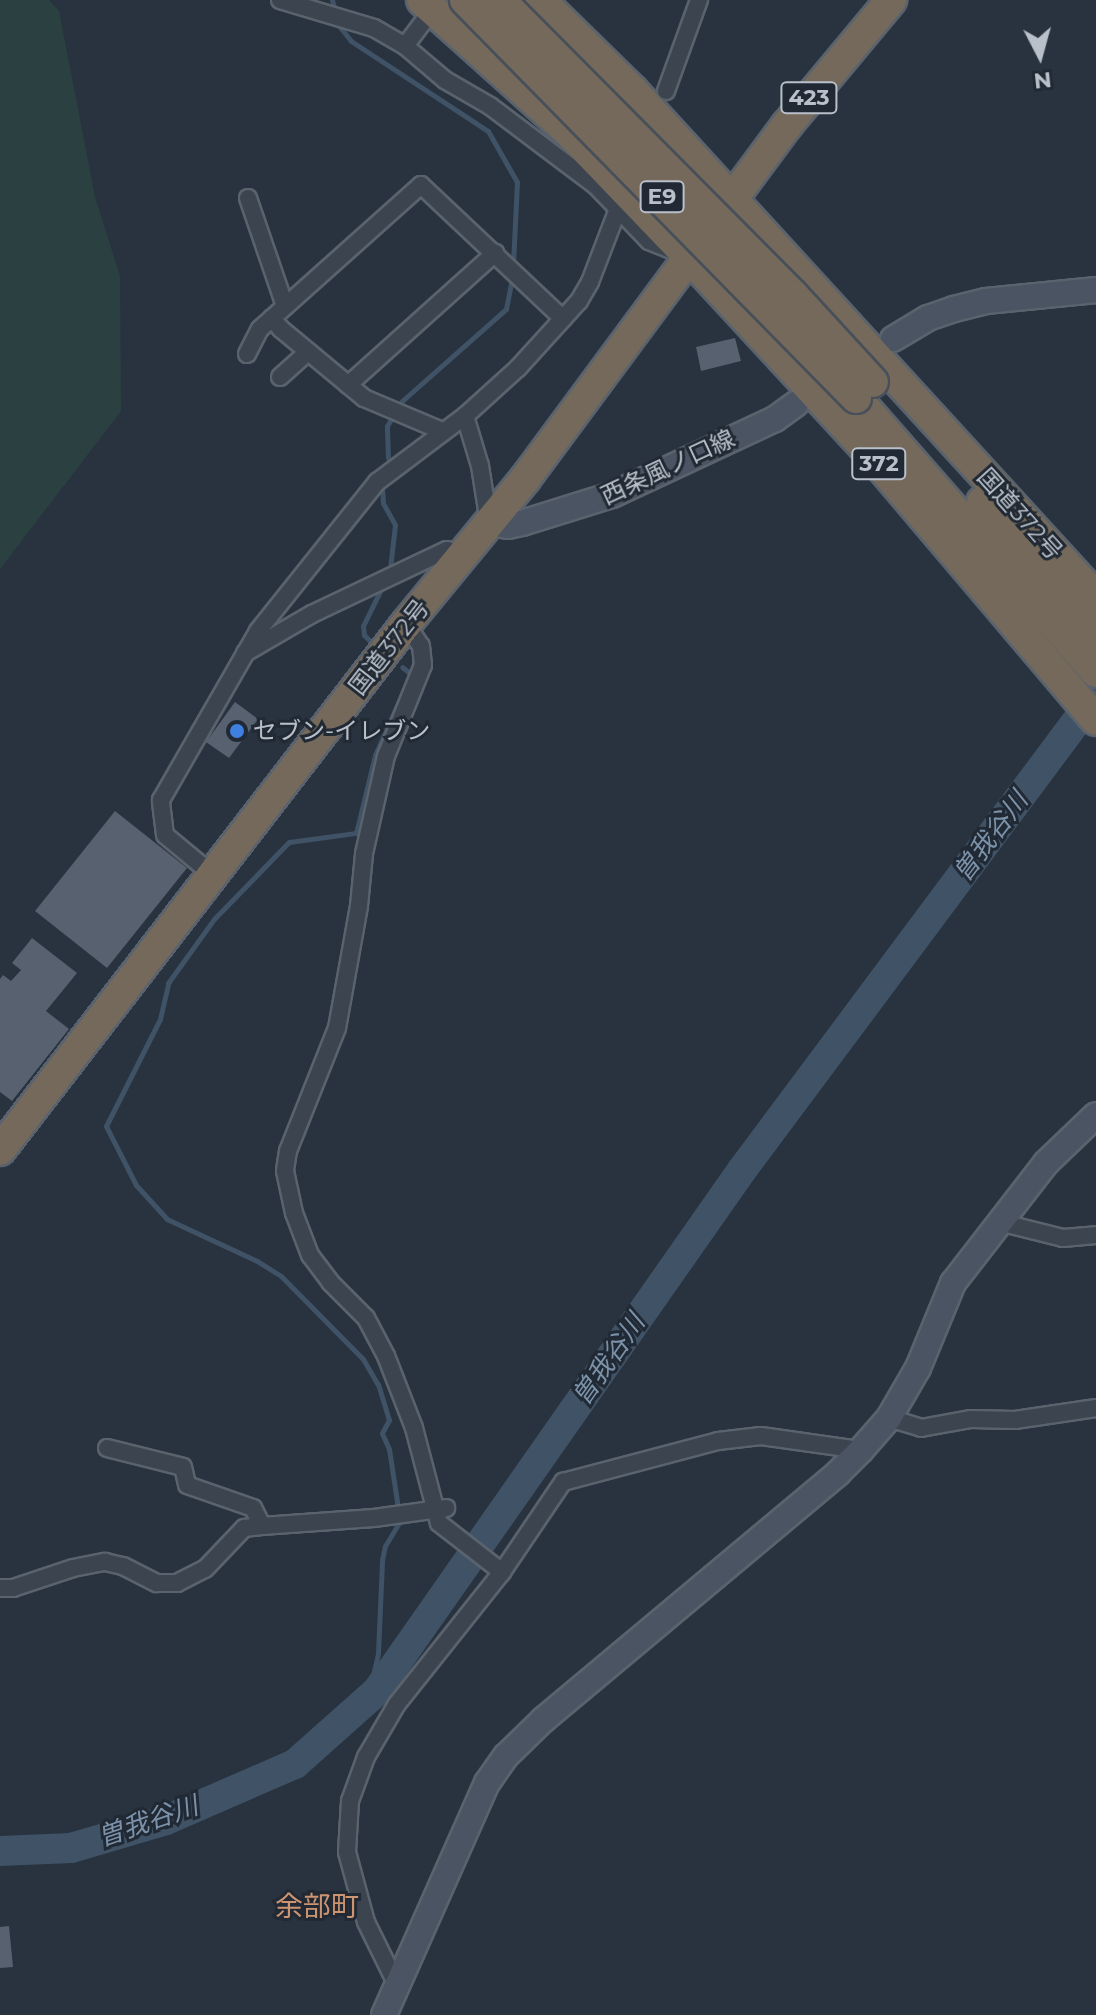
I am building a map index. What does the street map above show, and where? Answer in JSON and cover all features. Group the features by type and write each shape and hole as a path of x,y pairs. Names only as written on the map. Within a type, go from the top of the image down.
{"highway":[{"name":"E9","path":"465,0 864,379"},
{"name":"E9","path":"500,0 793,295 956,490 1096,672"},
{"path":"540,0 632,90 734,201"},
{"name":"423","path":"734,201 787,125 891,0"},
{"path":"423,11 567,130 689,257"},
{"name":"国道372号","path":"0,1150 406,624 489,523 734,201 1096,597"},
{"name":"372","path":"689,257 867,450 1062,676 1096,720"},
{"name":"E9","path":"956,490 1096,633"}],"street":[{"path":"280,0 374,28 405,46 445,80 490,106 595,185 649,241 689,257"},
{"path":"666,91 699,0"},
{"path":"405,46 423,11"},
{"path":"247,354 260,329 421,185 563,319"},
{"path":"248,198 285,306"},
{"path":"213,875 165,835 161,800 245,653 267,619 377,482 465,416 518,368 563,319 590,282 618,209"},
{"path":"348,385 507,263"},
{"path":"893,339 928,318 986,301 1096,290"},
{"path":"272,318 364,398 442,431"},
{"path":"280,377 308,352"},
{"path":"826,384 864,379"},
{"name":"西条風ノ口線","path":"489,523 508,526 632,488 775,419 796,404"},
{"path":"465,416 480,466 489,523"},
{"path":"245,653 312,614 447,550 464,555"},
{"path":"406,624 421,646 423,665 386,756 364,854 359,906 337,1028 288,1151 285,1171 294,1213 310,1255 330,1282 366,1318 386,1356 414,1428 433,1511 443,1527 497,1569"},
{"path":"384,2015 487,1783 506,1756 543,1720 838,1473 861,1450 889,1418 918,1368 953,1283 1046,1163 1096,1115"},
{"path":"999,1222 1063,1238 1096,1235"},
{"path":"889,1418 921,1428 971,1419 1015,1420 1096,1408"},
{"path":"397,1985 366,1922 347,1852 350,1801 366,1757 397,1704 563,1482 718,1441 761,1436 861,1450"},
{"path":"107,1448 183,1467 187,1485 253,1508 262,1526"},
{"path":"0,1588 13,1588 73,1568 105,1562 123,1566 157,1583 177,1583 205,1569 244,1528 433,1511"}],"green space":[{"path":"0,0 49,0 59,11 95,197 120,276 121,411 0,569"}],"building":[{"path":"735,338 741,361 701,371 696,347"},
{"path":"235,702 258,719 229,758 206,742"},
{"path":"115,811 187,868 107,968 35,911"},
{"path":"32,938 77,973 46,1011 69,1029 12,1101 0,1092 0,979 3,975 11,981 21,970 12,963"},
{"path":"9,1926 13,1967 0,1968 0,1927"}],"waterway":[{"path":"332,0 339,26 351,41 488,131 517,182 513,264"},
{"path":"388,458 387,426 402,401 506,309 512,278"},
{"path":"382,488 383,503 395,525 390,568"},
{"path":"374,645 364,635 363,626 383,585"},
{"path":"377,1691 374,1671 378,1653 382,1560 385,1546 400,1521 389,1449 382,1433 389,1420 378,1385 363,1359 281,1276 257,1261 167,1219 136,1185 106,1126 160,1019 168,983 214,919 289,842 356,833 375,755 411,674 402,667"},
{"name":"曽我谷川","path":"0,1851 71,1848 166,1820 295,1764 377,1691 742,1170 1096,695"}],"place":[{"name":"セブン-イレブン","path":"237,731"}],"district":[{"name":"余部町","path":"317,1906"}]}
